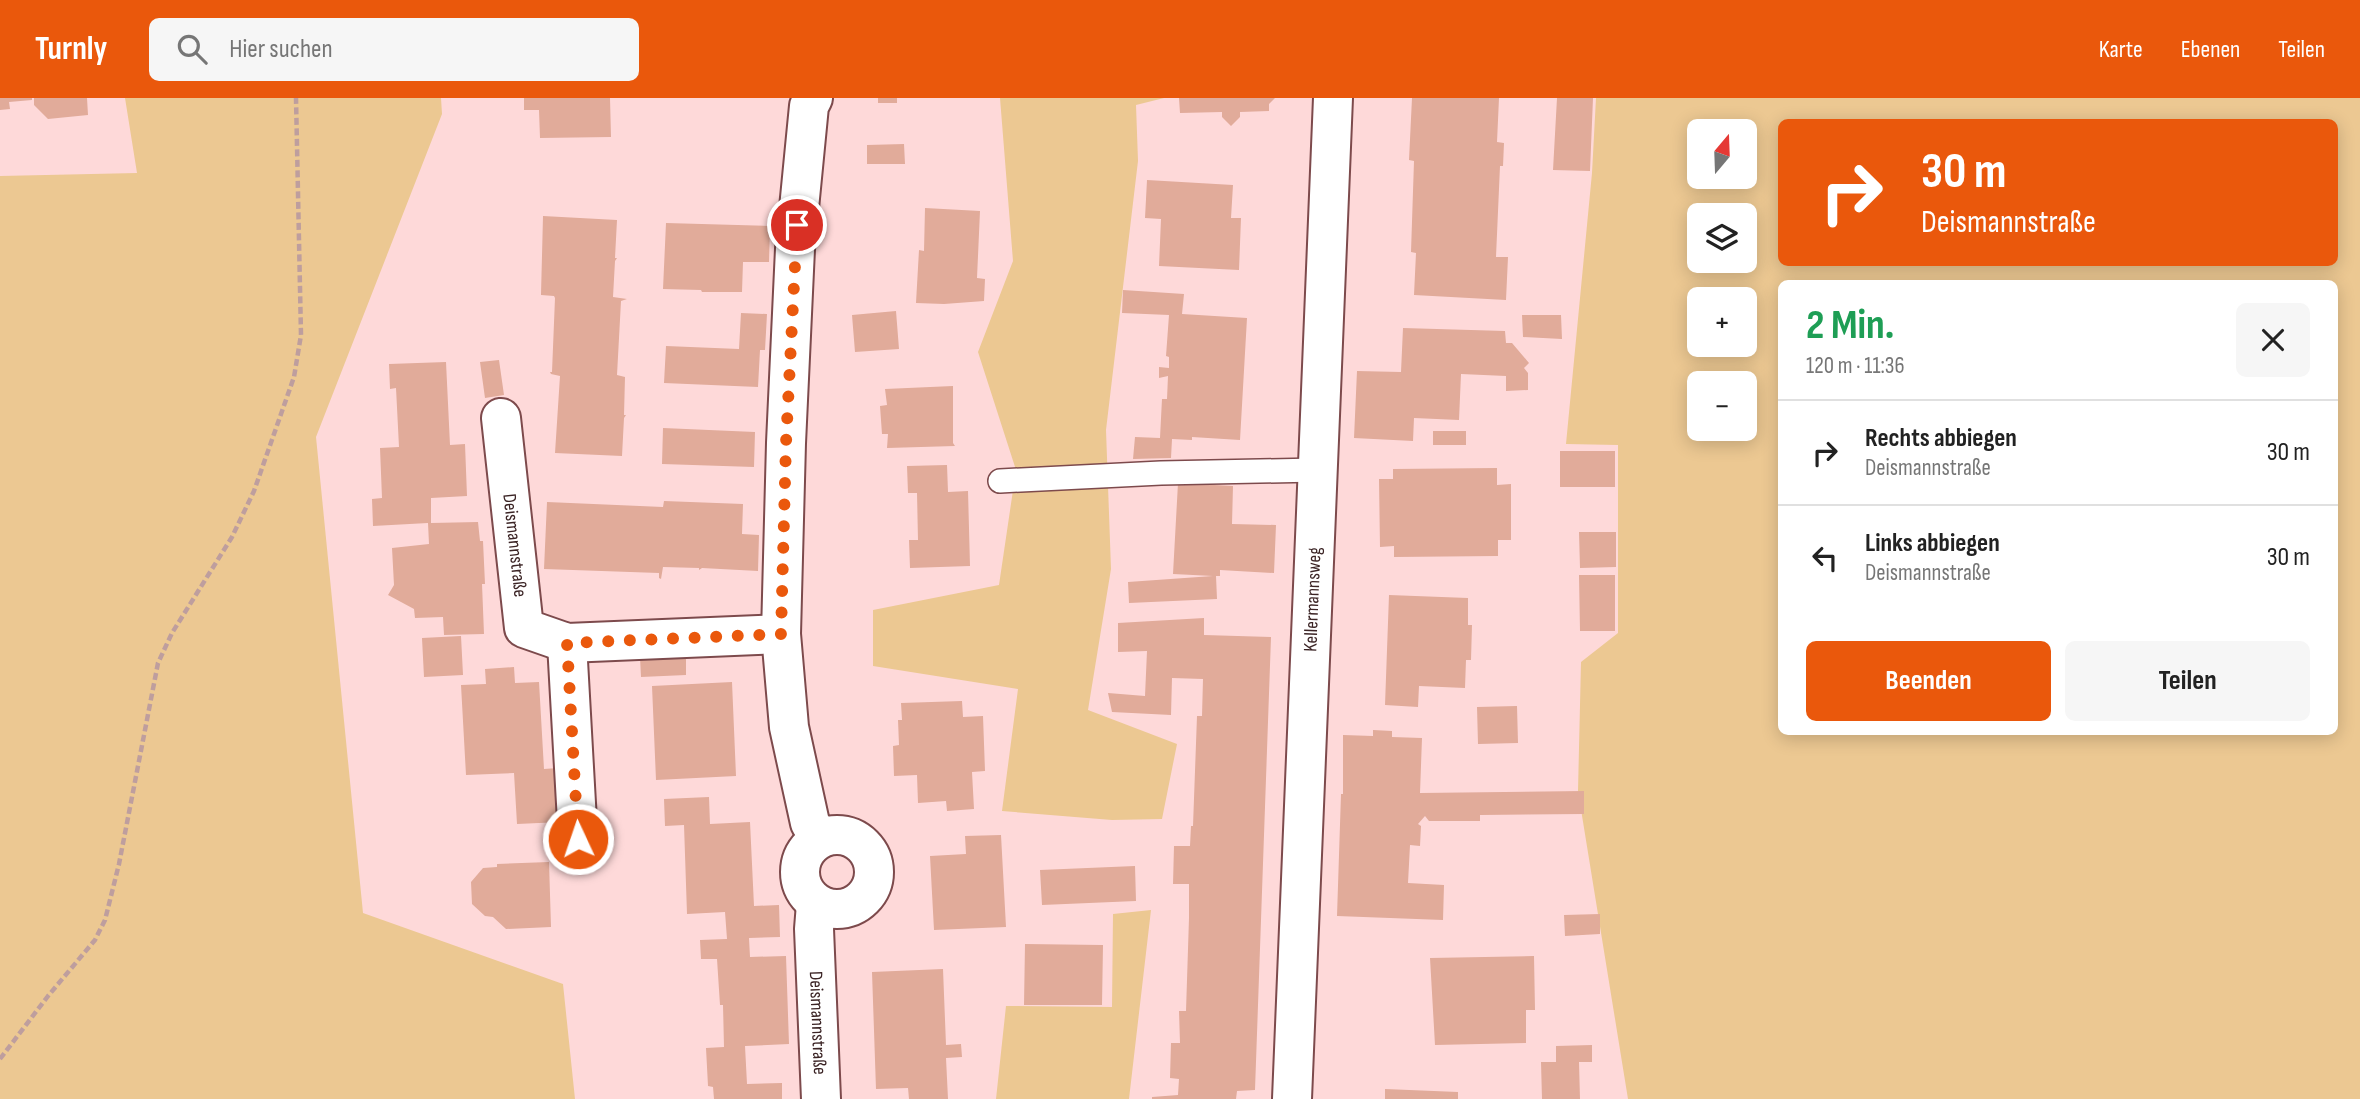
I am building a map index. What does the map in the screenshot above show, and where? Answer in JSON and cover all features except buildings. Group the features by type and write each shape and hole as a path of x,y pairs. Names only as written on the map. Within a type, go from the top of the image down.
{"street":[{"name":"Kellermannsweg","path":"1292,1099 1333,98"},
{"path":"806,101 795,249 781,634 789,727 810,823 820,838"},
{"name":"Deismannstraße","path":"501,418 524,628 567,643 781,634"},
{"path":"567,643 578,839"},
{"path":"839,834 858,841 871,855 875,874 869,893 854,906 835,910 816,904 803,889 799,870 805,852 820,838 839,834"},
{"name":"Deismannstraße","path":"816,904 814,929 821,1099"}],"lane":[{"path":"1000,481 1161,473 1317,470"}],"path":[{"path":"0,1059 95,940 106,920 158,663 172,633 232,537 254,491 294,377 301,335 296,98"}],"shaded area":[{"path":"125,98 441,98 442,114 316,437 363,913 563,984 575,1099 0,1099 0,176 137,173"},
{"path":"1000,98 1164,98 1136,105 1138,161 1106,430 1111,569 1088,710 1177,744 1162,819 1112,820 1002,811 1018,689 873,666 873,610 999,585 1016,470 978,352 1013,261"},
{"path":"1596,98 2360,98 2360,1099 1628,1099 1578,791 1581,662 1618,633 1618,445 1566,444 1592,173"},
{"path":"1151,910 1129,1099 996,1099 1006,1006 1112,1007 1113,914"}],"route":[{"path":"578,839 567,643 781,634 786,443 797,225"}]}
